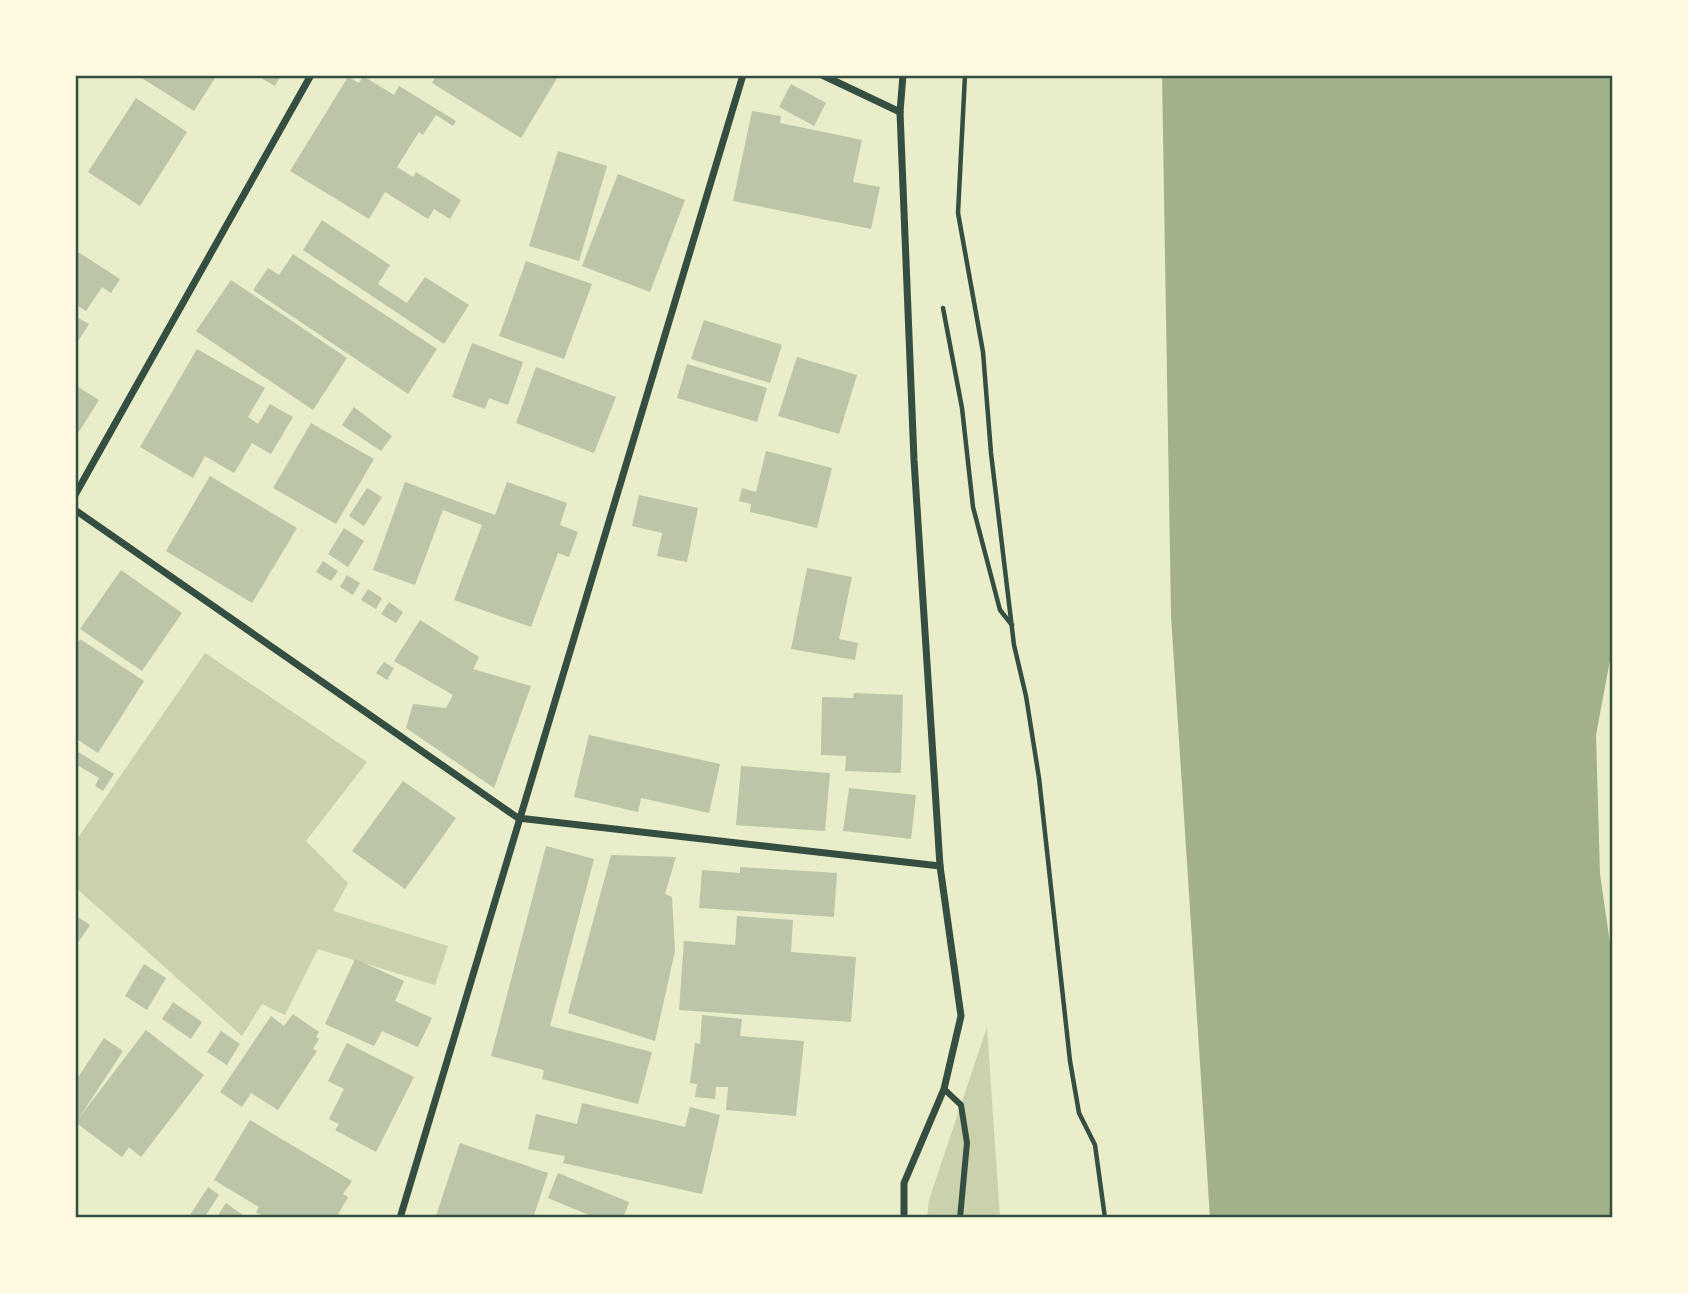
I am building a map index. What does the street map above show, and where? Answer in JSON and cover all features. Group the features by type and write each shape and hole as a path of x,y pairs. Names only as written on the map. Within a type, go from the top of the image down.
{"street":[{"path":"75,495 311,75"},
{"path":"400,1218 743,75"},
{"path":"822,75 901,112"},
{"path":"903,75 901,112 914,460 940,866 961,1016 944,1089 904,1183 904,1218"},
{"path":"75,510 518,818 940,866"},
{"path":"944,1089 961,1105 967,1143 960,1218"}],"path":[{"path":"965,75 958,213 984,352 991,453 1012,626 1039,778 1070,1061 1079,1113 1094,1145 1105,1218"},
{"path":"907,279 926,283 945,312 962,408 973,507 1000,610 1012,626"}],"shaded area":[{"path":"1162,75 1613,75 1613,644 1596,735 1600,874 1613,964 1613,1218 1210,1218 1171,616"},
{"path":"205,653 367,762 306,841 348,883 333,911 448,946 435,985 318,949 285,1015 262,1004 242,1036 75,887 75,842"},
{"path":"987,1027 1000,1218 927,1218 929,1200"}],"building":[{"path":"137,75 217,75 194,111"},
{"path":"256,75 281,75 275,86"},
{"path":"436,75 559,75 521,138 432,83"},
{"path":"363,76 394,95 399,86 456,121 453,126 436,115 423,135 419,132 397,167 413,177 416,172 461,200 450,219 434,209 428,219 385,192 369,219 290,171 348,77 359,83"},
{"path":"791,84 826,103 814,126 779,107"},
{"path":"136,98 187,132 140,206 88,172"},
{"path":"752,111 781,116 780,123 862,140 853,182 880,187 871,229 733,201"},
{"path":"558,151 607,166 579,261 529,246"},
{"path":"618,174 685,200 650,292 582,266"},
{"path":"322,220 390,265 378,284 407,303 425,277 469,305 444,344 303,250"},
{"path":"75,250 120,279 111,293 102,287 86,311 75,304"},
{"path":"293,254 437,349 408,394 253,290 268,268 279,275"},
{"path":"526,261 592,284 564,359 499,336"},
{"path":"231,280 347,358 313,410 196,331"},
{"path":"75,316 89,324 77,343 75,342"},
{"path":"704,320 782,345 770,383 691,359"},
{"path":"472,343 523,362 508,405 489,398 485,409 452,397"},
{"path":"197,349 265,388 248,417 258,424 270,404 293,417 271,454 252,443 234,473 205,456 193,478 140,447"},
{"path":"797,357 857,375 839,434 778,416"},
{"path":"687,364 767,388 757,422 677,398"},
{"path":"536,367 616,397 594,453 516,423"},
{"path":"75,385 99,400 75,438"},
{"path":"354,407 392,436 381,451 342,425"},
{"path":"311,423 374,459 336,524 273,488"},
{"path":"766,451 832,468 817,528 750,512 751,504 739,501 742,488 756,492"},
{"path":"210,476 297,528 252,603 166,551"},
{"path":"405,482 495,515 507,482 567,503 560,525 578,532 569,557 558,553 531,627 454,600 482,525 443,510 415,585 373,570"},
{"path":"367,488 382,497 364,526 349,516"},
{"path":"639,495 698,508 687,562 657,556 662,533 632,526"},
{"path":"344,528 364,541 348,567 328,554"},
{"path":"323,561 338,571 331,581 316,572"},
{"path":"807,568 852,577 839,639 858,643 855,660 791,649"},
{"path":"121,570 182,613 142,671 80,629"},
{"path":"347,575 360,583 353,595 340,587"},
{"path":"368,589 382,598 376,609 361,600"},
{"path":"389,602 403,612 396,623 381,614"},
{"path":"420,620 479,657 473,669 531,686 494,788 406,728 413,704 446,708 453,695 394,661"},
{"path":"80,639 144,681 98,753 75,738 75,646"},
{"path":"384,662 394,668 387,680 376,673"},
{"path":"854,693 903,695 901,773 845,771 846,756 821,755 822,697 853,698"},
{"path":"589,735 720,764 709,813 641,798 638,812 574,797"},
{"path":"75,750 114,774 103,791 95,786 99,778 77,765 75,767"},
{"path":"741,766 830,773 825,831 736,825"},
{"path":"403,781 456,818 405,889 352,851"},
{"path":"849,788 916,795 911,839 843,831"},
{"path":"546,846 594,859 550,1026 652,1052 638,1104 542,1079 544,1070 491,1056"},
{"path":"611,855 676,857 665,894 672,897 675,951 655,1041 568,1013"},
{"path":"740,867 837,873 834,917 699,908 702,870 740,873"},
{"path":"75,915 90,925 75,947"},
{"path":"737,916 793,920 791,952 856,957 851,1022 679,1010 684,941 735,945"},
{"path":"355,959 404,981 395,1001 432,1018 418,1047 382,1031 374,1046 325,1024"},
{"path":"144,964 166,978 147,1010 125,996"},
{"path":"173,1002 202,1022 191,1039 162,1019"},
{"path":"293,1014 319,1032 316,1037 319,1039 313,1049 317,1051 278,1110 251,1093 242,1107 220,1092 271,1016 284,1026"},
{"path":"702,1015 742,1019 740,1036 804,1041 796,1116 726,1110 728,1087 716,1087 715,1099 695,1097 697,1084 690,1083 695,1043 700,1044"},
{"path":"146,1030 204,1075 141,1157 129,1147 122,1157 75,1122 75,1073 79,1076 104,1038 123,1051 79,1118"},
{"path":"221,1031 240,1044 227,1065 207,1052"},
{"path":"347,1043 414,1077 376,1152 335,1130 339,1124 329,1119 344,1089 328,1081"},
{"path":"582,1103 685,1127 690,1107 720,1115 702,1194 563,1163 565,1156 528,1149 536,1114 577,1124"},
{"path":"250,1120 352,1181 343,1194 348,1197 336,1218 265,1218 256,1212 259,1207 214,1180"},
{"path":"460,1143 548,1173 533,1218 436,1216"},
{"path":"558,1173 629,1202 623,1218 596,1218 548,1198"},
{"path":"208,1187 219,1195 204,1218 188,1218"},
{"path":"226,1203 247,1218 216,1218"}]}
